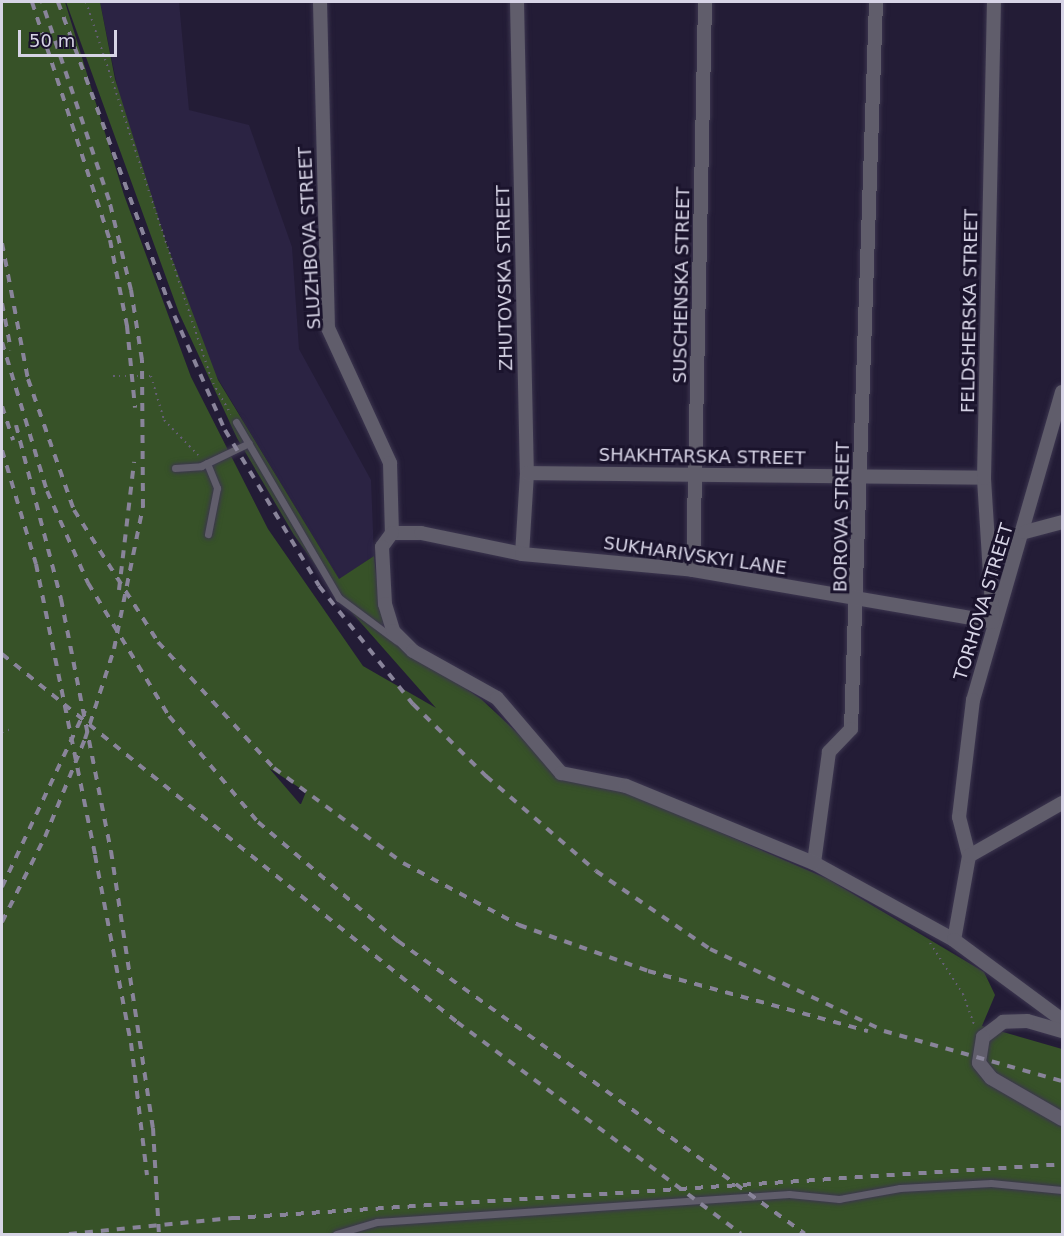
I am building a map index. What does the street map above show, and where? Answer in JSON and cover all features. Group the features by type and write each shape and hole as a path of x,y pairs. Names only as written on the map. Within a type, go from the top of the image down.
{"street":[{"name":"SLUZHBOVA STREET","path":"320,2 328,328 390,463 392,533"},
{"name":"ZHUTOVSKA STREET","path":"517,2 527,473 522,554"},
{"name":"SUSCHENSKA STREET","path":"693,570 697,474 705,2"},
{"name":"BOROVA STREET","path":"814,864 829,752 851,729 860,598 860,478 876,2"},
{"name":"FELDSHERSKA STREET","path":"993,622 984,477 994,2"},
{"name":"TORHOVA STREET","path":"954,940 969,856 960,837 961,787 973,700 993,622 1025,532 1062,392"},
{"name":"SHAKHTARSKA STREET","path":"527,473 860,478 984,477"},
{"path":"1025,532 1062,522"},
{"name":"SUKHARIVSKYI LANE","path":"392,533 421,533 522,554 693,570 993,622"},
{"path":"392,533 382,547 385,604 393,631 413,651 497,698 561,773 626,786 814,864 954,940 1062,1020"},
{"path":"969,856 1062,803"},
{"path":"1062,1031 1010,1020 992,1028 982,1040 981,1070 1062,1119"}],"lane":[{"path":"236,422 339,598 413,651"},
{"path":"175,468 207,463 249,443"},
{"path":"207,463 217,488 208,534"},
{"path":"336,1234 377,1222 789,1194 839,1199 900,1188 991,1183 1062,1190"}],"path":[{"path":"86,2 213,383 236,422"},
{"path":"113,376 151,375 164,420 207,463"},
{"path":"2,732 12,729"},
{"path":"922,922 982,1040"}],"shaded area":[{"path":"100,2 179,2 189,110 249,125 292,247 299,349 371,480 374,556 339,580 206,359 122,110"}],"green space":[{"path":"2,2 65,2 124,195 191,377 268,529 363,666 436,708 339,598 294,535 237,438 179,313 66,2 100,2 115,79 167,245 218,380 339,579 374,556 380,609 397,642 481,699 558,771 611,785 828,879 984,972 995,995 982,1026 1062,1049 1062,1234 2,1234","holes":["269,768 306,792 300,804"]}],"railway":[{"path":"32,2 110,240 127,326 135,408"},
{"path":"2,922 45,837 85,739 114,649 143,507 142,360 131,290 109,200 42,2"},
{"path":"58,2 168,301 225,430 319,586 413,704 486,776 596,871 710,949 884,1031 1062,1081"},
{"path":"2,243 28,379 74,510 158,642 274,768 403,863 519,925 648,971 868,1031"},
{"path":"2,303 11,350"},
{"path":"2,342 47,491 88,583 169,716 258,822 398,941 805,1234"},
{"path":"2,406 13,440"},
{"path":"16,425 61,599 111,851 153,1128 159,1234"},
{"path":"2,450 36,564 95,855 131,1043 147,1175"},
{"path":"119,590 134,462"},
{"path":"2,654 457,1022 741,1234"},
{"path":"2,887 85,711"},
{"path":"69,1234 232,1218 1062,1164"}]}
